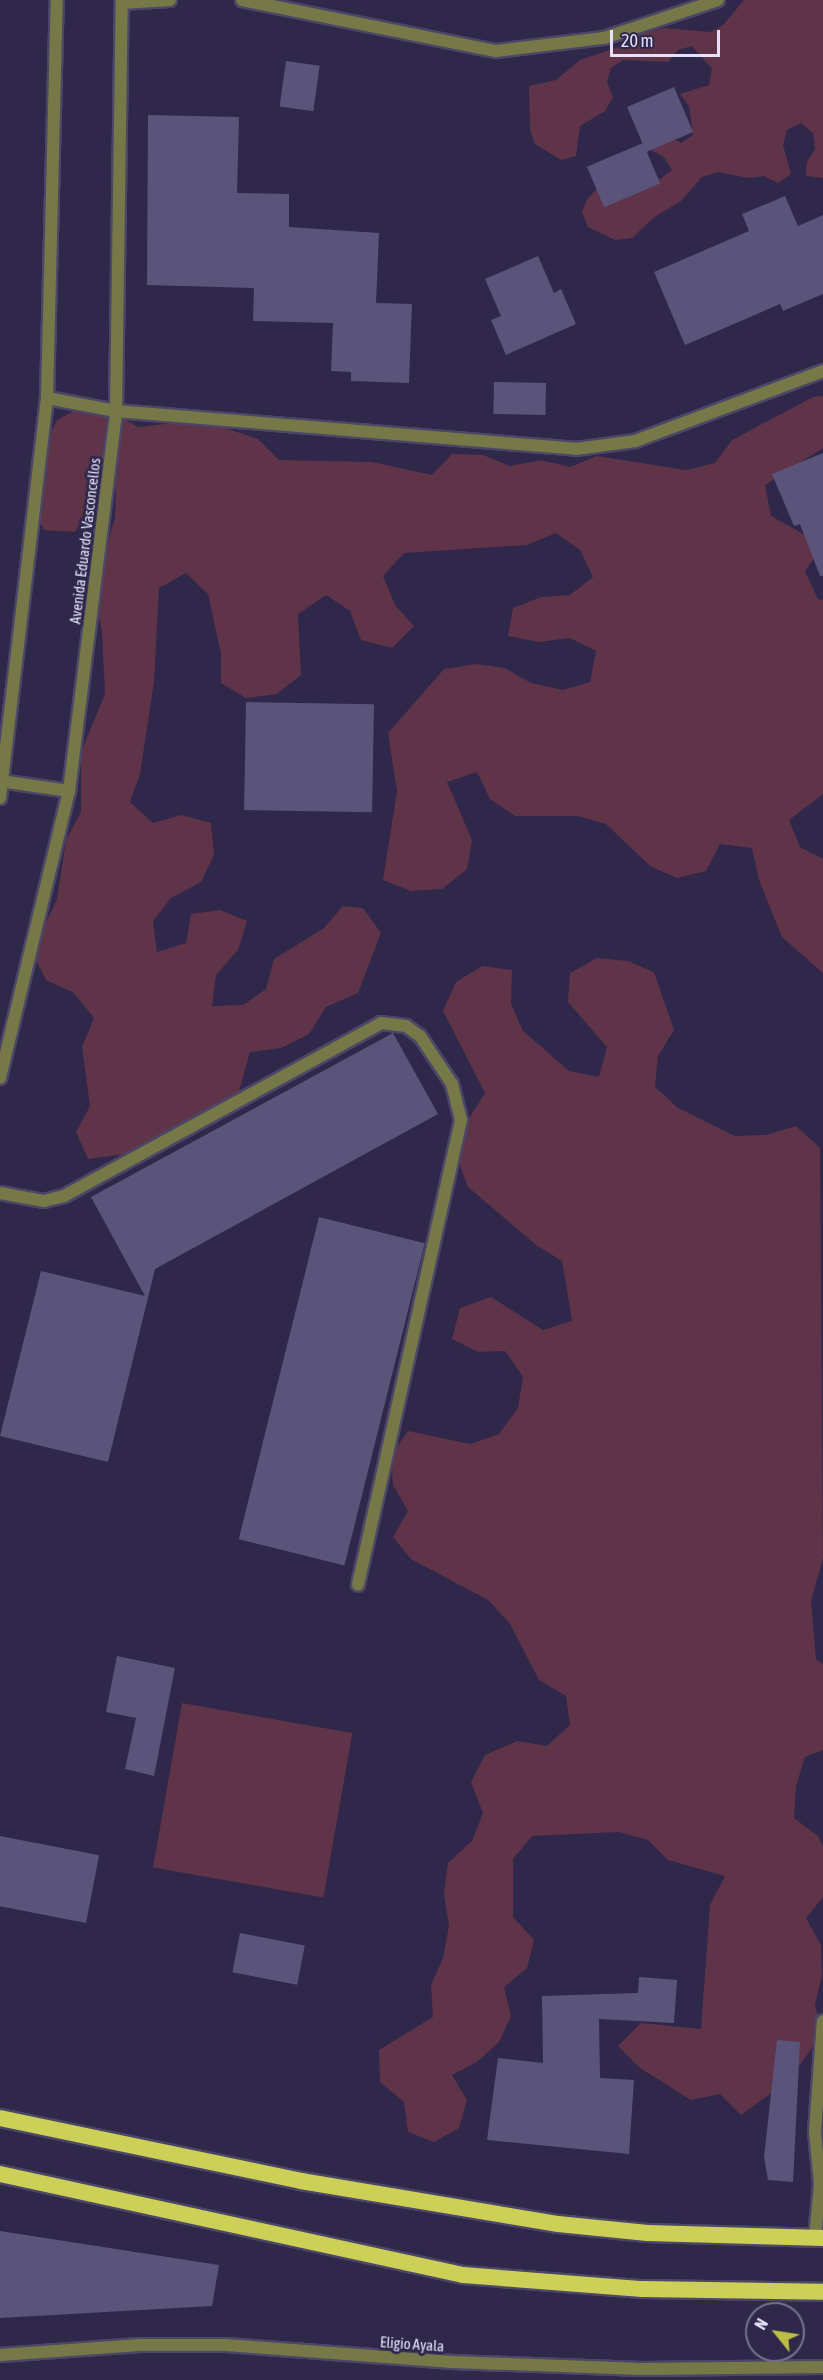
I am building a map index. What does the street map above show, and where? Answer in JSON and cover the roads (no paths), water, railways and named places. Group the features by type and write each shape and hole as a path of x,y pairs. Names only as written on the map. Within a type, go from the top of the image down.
{"highway":[{"path":"0,2118 301,2181 558,2224 648,2233 819,2238"},
{"path":"0,2174 463,2274 642,2289 823,2292"}],"street":[{"path":"0,798 47,398 57,0"},
{"path":"122,1 170,0"},
{"path":"242,0 496,51 604,38 718,0"},
{"name":"Avenida Eduardo Vasconcellos","path":"0,1078 69,791 117,411 122,1"},
{"path":"47,398 117,411 576,449 635,441 823,371"},
{"path":"2,781 69,791"},
{"path":"0,1193 44,1201 64,1196 381,1023 405,1026 420,1036 452,1084 461,1120 358,1585"},
{"path":"819,2238 822,2184 815,2132 823,2021"},
{"name":"Eligio Ayala","path":"0,2355 140,2345 226,2345 641,2374 823,2367"}]}
